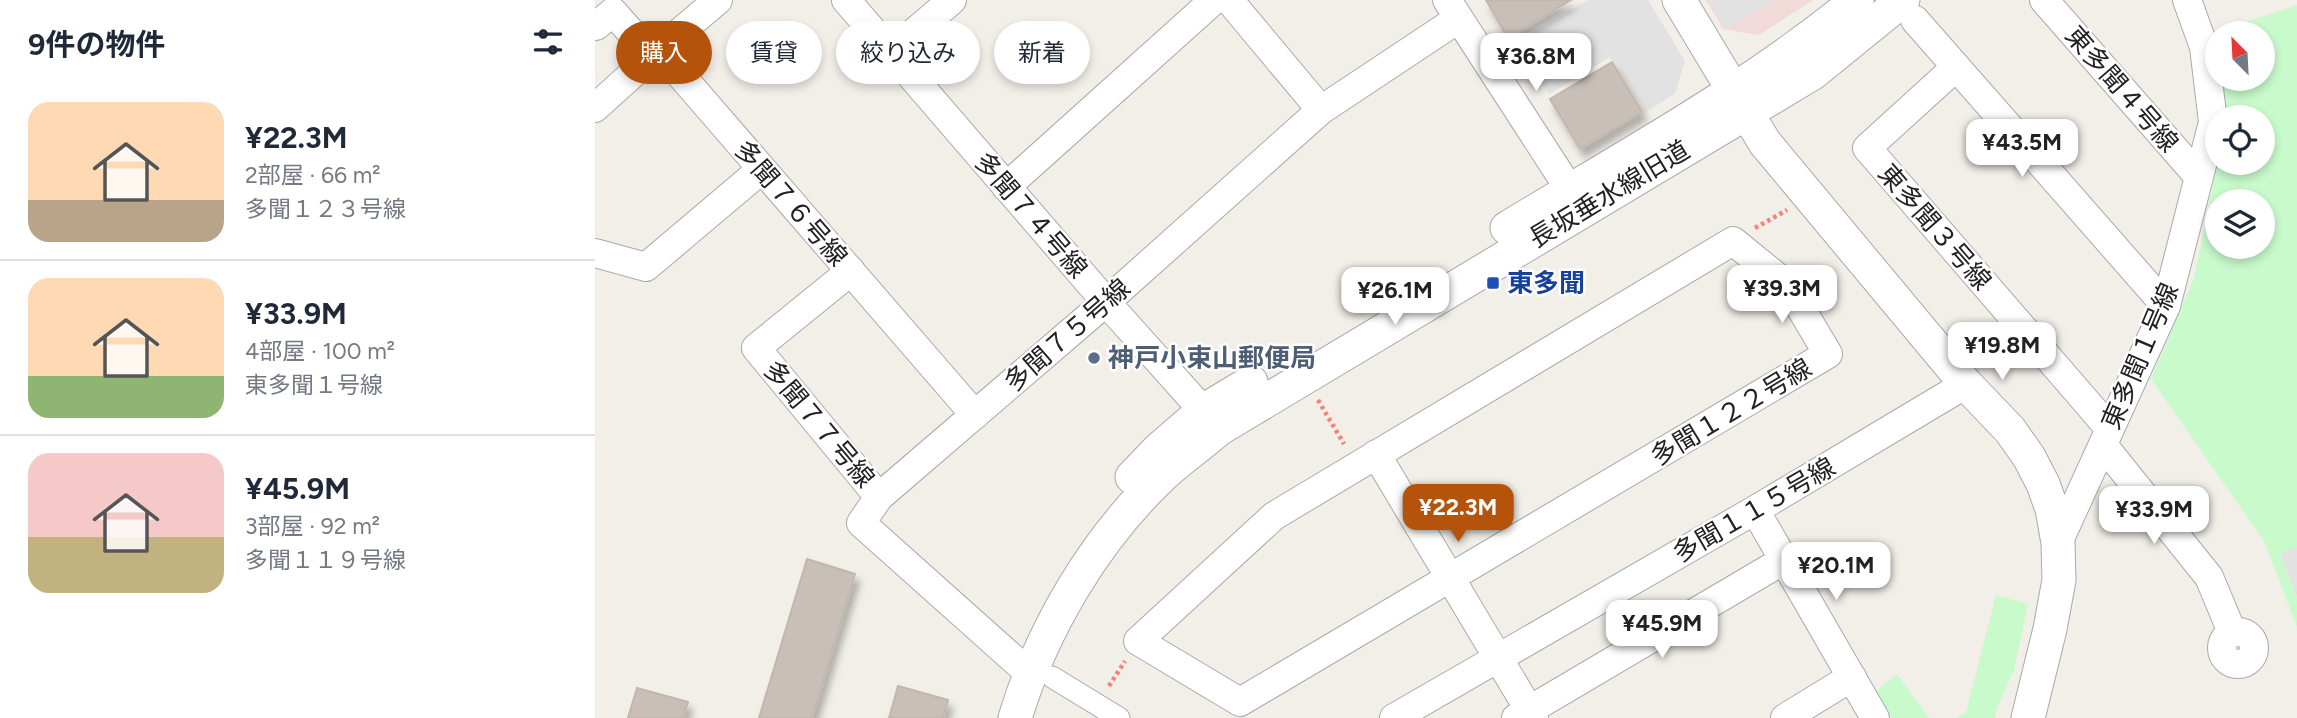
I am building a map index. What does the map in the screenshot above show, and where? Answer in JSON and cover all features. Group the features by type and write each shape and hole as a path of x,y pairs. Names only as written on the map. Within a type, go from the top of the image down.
{"street":[{"path":"694,21 719,0"},
{"name":"多聞７４号線","path":"846,0 863,21"},
{"path":"927,21 952,0"},
{"path":"1006,187 1214,0"},
{"path":"1229,0 1321,110"},
{"path":"1679,0 1765,143 1966,384 2010,430 2029,457 2052,509 2058,543 2059,580 2028,718"},
{"name":"長坂垂水線旧道","path":"1740,101 1857,0"},
{"name":"東多聞４号線","path":"2044,0 2199,177"},
{"name":"東多聞１号線","path":"2058,543 2166,306 2213,122 2204,47 2187,0"},
{"path":"1453,9 1575,201"},
{"name":"多聞７５号線","path":"1031,670 861,523 879,497 1106,302 1321,110 1453,9"},
{"path":"1909,10 2166,306"},
{"name":"長坂垂水線旧道","path":"1015,718 1031,670 1050,630 1094,554 1211,420 1740,101 1813,73 1909,10"},
{"name":"多聞７６号線","path":"596,26 613,12 622,21"},
{"name":"東多聞３号線","path":"1956,67 1867,148 2106,437"},
{"path":"595,108 621,84"},
{"name":"多聞７６号線","path":"684,84 762,169 975,415"},
{"name":"多聞７４号線","path":"917,84 1211,420"},
{"path":"595,253 646,267 762,169"},
{"path":"1138,641 1274,516 1733,241"},
{"name":"多聞１２２号線","path":"1138,641 1240,702 1828,354 1787,285 1733,241"},
{"name":"多聞７７号線","path":"851,271 756,348 879,497"},
{"name":"多聞１１５号線","path":"1394,718 1755,510 1966,384"},
{"path":"2106,437 2209,578 2232,632"},
{"path":"1367,460 1450,578 1498,658 1527,715 1784,560"},
{"path":"1755,510 1875,718"},
{"path":"1031,670 1119,718"},
{"name":"長坂垂水線旧道","path":"990,718 1031,670"},
{"path":"1785,718 1852,677"}],"path":[{"path":"1733,241 1811,197"},
{"path":"1316,395 1367,460"},
{"path":"1097,704 1138,641"}],"shaded area":[{"path":"1588,0 1648,0 1685,61 1675,94 1644,113 1610,57 1549,94 1518,42"},
{"path":"1706,0 1813,0 1759,35 1723,29"},
{"path":"1708,0 1776,0 1725,29"},
{"path":"2297,546 2297,597 2280,554"}],"green space":[{"path":"2297,5 2297,627 2264,541 2151,379 2194,278 2205,225 2205,259 2275,259 2275,189 2213,189 2215,175 2275,175 2275,105 2223,105 2221,91 2275,91 2275,21 2248,21"},
{"path":"1996,595 2028,604 2014,670 1995,713 1996,718 1957,718 1966,712"},
{"path":"1897,674 1929,718 1891,718 1876,691"}],"building":[{"path":"1486,0 1571,0 1508,38"},
{"path":"1612,62 1642,112 1580,149 1550,99"},
{"path":"807,559 855,574 812,718 759,718"},
{"path":"898,686 948,700 943,718 889,718"},
{"path":"637,688 688,702 683,718 628,718"}],"place":[{"name":"東多聞","path":"1493,283"},
{"name":"神戸小束山郵便局","path":"1094,358"}]}
